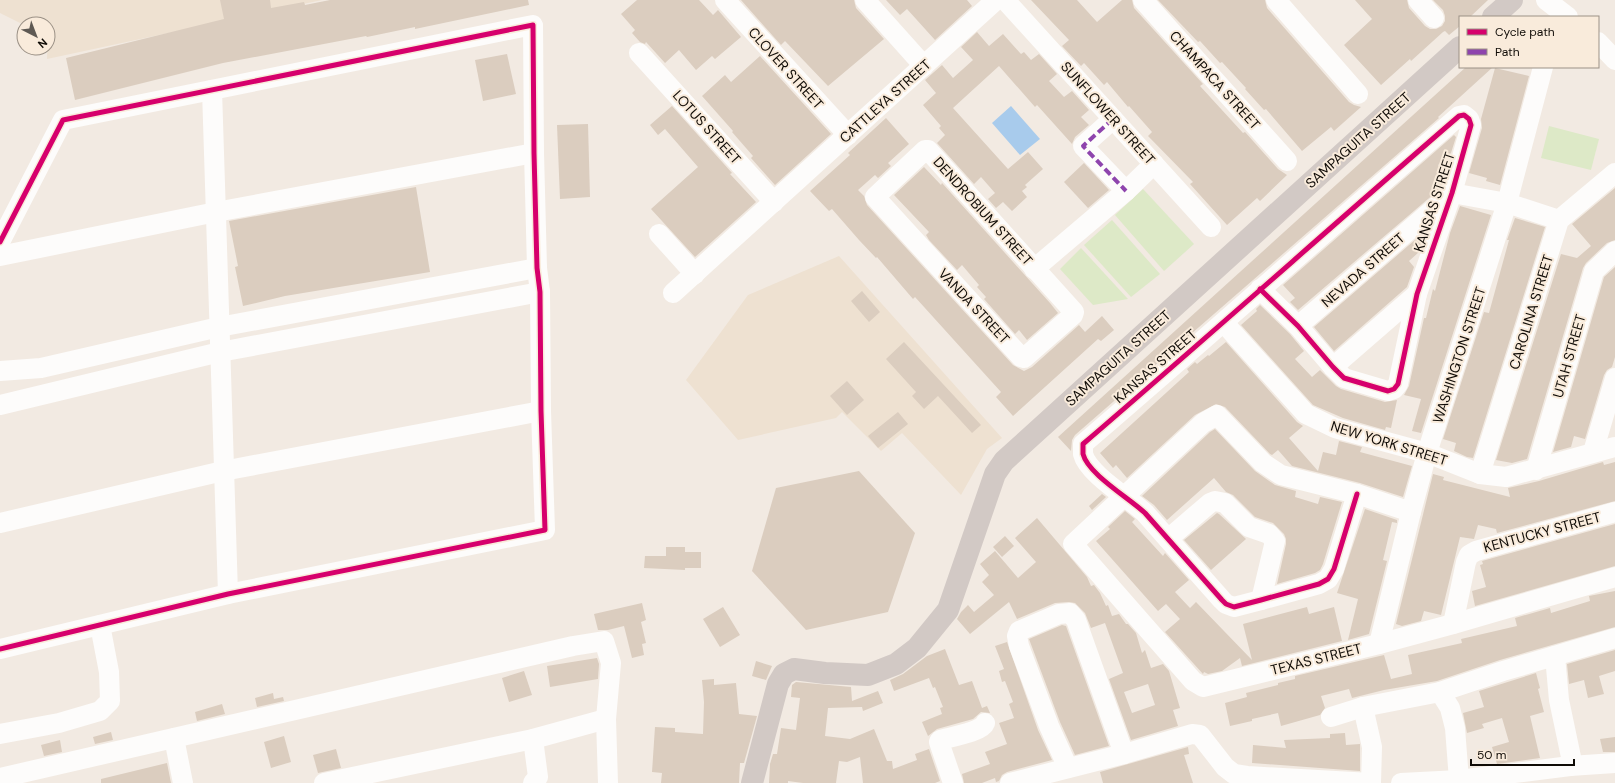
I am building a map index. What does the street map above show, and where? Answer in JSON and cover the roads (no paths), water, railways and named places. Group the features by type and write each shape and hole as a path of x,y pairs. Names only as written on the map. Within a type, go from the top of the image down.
{"main road":[{"path":"1494,16 1512,0"},
{"name":"SAMPAGUITA STREET","path":"752,783 778,684 784,674 794,669 825,673 868,675 896,664 917,648 948,610 995,474 1004,461 1459,48"}],"street":[{"name":"CLOVER STREET","path":"725,0 848,135"},
{"path":"865,0 924,66"},
{"name":"CHAMPACA STREET","path":"1143,0 1288,161"},
{"path":"1276,0 1358,94"},
{"path":"1418,0 1434,18"},
{"path":"1546,0 1563,15"},
{"name":"CATTLEYA STREET","path":"673,293 924,66 1005,1"},
{"name":"SUNFLOWER STREET","path":"1005,1 1211,227"},
{"path":"0,242 63,120 533,25 534,153 537,268 540,292 541,411 545,530 228,594 0,649"},
{"name":"LOTUS STREET","path":"639,53 774,202"},
{"name":"WASHINGTON STREET","path":"1379,644 1427,453 1508,203 1547,68"},
{"path":"212,90 228,594"},
{"name":"KANSAS STREET","path":"1124,496 1091,468 1083,454 1083,444 1224,323 1260,289 1459,116 1464,115 1469,119 1471,125 1452,193 1417,294 1398,384 1394,389 1388,391 1344,378 1298,326 1260,289"},
{"path":"1113,119 1083,146 1126,192"},
{"name":"DENDROBIUM STREET","path":"876,199 876,195 923,152 928,150 1034,269 1072,308"},
{"path":"0,256 216,212 534,153"},
{"path":"1034,269 1126,192 1154,164"},
{"path":"1452,193 1508,203 1559,220 1615,172"},
{"name":"NEVADA STREET","path":"1298,326 1452,193"},
{"name":"VANDA STREET","path":"876,199 1021,357 1024,358 1027,356 1073,315 1074,312 1072,308"},
{"name":"CAROLINA STREET","path":"1480,474 1559,220"},
{"path":"659,234 695,274"},
{"name":"UTAH STREET","path":"1536,470 1594,271 1615,251"},
{"path":"0,371 41,368 219,327 537,268"},
{"path":"0,405 220,352 540,292"},
{"path":"1333,367 1417,294"},
{"name":"NEW YORK STREET","path":"1224,323 1306,414 1335,428 1427,453 1480,474 1506,477 1536,470 1592,452 1615,447"},
{"path":"1592,452 1614,385"},
{"path":"0,523 223,471 541,411"},
{"path":"1357,494 1334,569 1328,578 1319,584 1234,607 1226,604 1134,503 1124,496 1203,423 1217,415 1263,463 1281,475 1357,494 1411,512"},
{"name":"TEXAS STREET","path":"1124,496 1073,544 1193,681 1203,687 1454,624 1615,577"},
{"path":"1168,540 1210,503 1215,501 1226,503 1249,527 1269,534 1274,541 1261,600"},
{"name":"KENTUCKY STREET","path":"1454,624 1466,562 1469,555 1476,551 1615,512"},
{"path":"1068,768 1049,726 1019,646 1017,636 1019,631 1058,614 1070,613 1076,620 1124,754"},
{"path":"0,734 59,723 100,711 110,701 109,672 100,625"},
{"path":"1331,717 1363,707 1440,692 1615,638"},
{"path":"0,778 573,646 604,641 611,663 606,719 608,783"},
{"path":"1555,656 1558,700 1570,757 1570,766"},
{"path":"1440,692 1450,708 1455,728 1448,781"},
{"path":"1012,783 1124,754 1192,734 1200,734 1234,778 1247,776 1318,782 1371,783 1372,747 1363,707"},
{"path":"324,783 533,739 606,719"},
{"path":"953,783 939,742 940,740 977,730 985,724"},
{"path":"174,738 183,783"},
{"path":"533,739 538,777 534,783"},
{"path":"1401,783 1448,781 1570,766 1615,763"}],"water":[{"path":"1011,106 1040,139 1020,155 992,123"}]}
